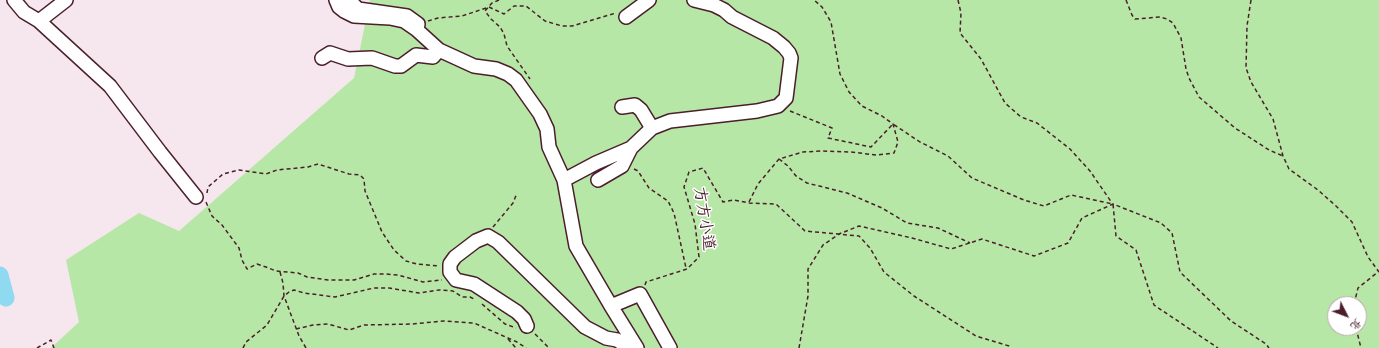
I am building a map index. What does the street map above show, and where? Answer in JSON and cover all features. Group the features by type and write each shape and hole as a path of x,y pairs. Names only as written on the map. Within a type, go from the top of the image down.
{"street":[{"path":"14,0 24,12 39,20 110,86 160,152 201,195"},
{"path":"39,20 66,0"},
{"path":"336,0 339,7 354,16 390,18 404,21 418,27"},
{"path":"349,0 358,9 407,16 439,50 474,66 496,69 508,74 516,80 540,114 547,129 549,147 564,180 576,246 610,306 637,348"},
{"path":"631,13 649,0"},
{"path":"598,180 622,166 631,148 652,128 670,121 757,111 778,106 786,98 791,58 789,53 773,38 732,17 724,10 714,5 694,0"},
{"path":"322,58 330,53 348,59 372,58 385,64 401,66 416,55 433,56 439,50"},
{"path":"622,107 635,105 641,110 652,128"},
{"path":"564,180 596,163 631,148"},
{"path":"527,326 524,319 517,312 474,284 456,280 450,272 450,264 460,253 476,241 488,236 498,242 585,327 606,338 617,340 630,348"},
{"path":"610,306 640,294 670,348"}],"path":[{"path":"499,0 492,3 485,11 500,27 504,34 507,46 531,82"},
{"path":"814,0 822,7 832,22 840,74 849,92 862,106 882,116 920,142 948,156 972,178 1024,200 1044,206 1071,195 1113,204 1161,223 1172,233 1180,272 1232,321 1266,344 1269,348"},
{"path":"958,0 961,13 960,33 982,59 1005,103 1021,117 1037,123 1070,149 1090,171 1113,204 1116,236 1136,250 1154,305 1218,348"},
{"path":"1126,0 1135,19 1160,17 1173,23 1181,38 1189,78 1199,97 1235,128 1269,150 1282,156"},
{"path":"1251,0 1247,26 1246,68 1251,82 1273,119 1282,156 1289,169 1318,190 1352,222 1368,257 1379,272 1358,288 1356,296"},
{"path":"418,27 438,18 462,16 489,7 504,14 514,6 526,6 545,21 562,26 572,26 588,22 603,16 615,14 625,8 631,13"},
{"path":"778,106 832,128 828,138 870,147 893,124"},
{"path":"749,203 758,184 779,160 803,152 851,152 876,155 894,153 898,142 893,124"},
{"path":"779,160 788,166 796,176 807,183 847,193 882,208 907,223 938,228 970,243"},
{"path":"450,268 444,266 417,264 406,260 394,250 382,232 365,191 364,179 360,174 349,174 318,164 308,167 277,170 266,174 239,170 223,174 208,186 201,195 206,201 212,216 222,225 239,248 242,260 247,269 257,264 280,272 298,273 318,279 341,281 354,280 374,274 398,275 423,282 456,280 470,297"},
{"path":"622,166 638,171 649,188 668,201 674,213 687,269"},
{"name":"方方小道","path":"640,294 646,282 687,269 699,257 695,224 684,187 689,172 703,168 723,202 734,200 749,203 776,204 805,231 859,236 870,248 884,272 914,296 976,336 1009,346 1010,348"},
{"path":"488,236 493,226 513,203 517,193"},
{"path":"799,348 808,296 808,269 823,245 839,234 859,226 912,238 951,249 982,239 1034,256 1068,242 1082,218 1113,204"},
{"path":"280,272 284,296 296,329 306,348"},
{"path":"243,348 246,342 267,325 284,296 289,292 294,290 335,298 374,288 389,288 419,293 439,290 453,291 462,297 470,297 479,301 505,324 520,329 527,326 549,348"},
{"path":"296,329 313,325 328,324 349,330 364,325 412,324 444,320 474,322 526,348"},
{"path":"1358,336 1361,348"},
{"path":"507,338 516,348"},
{"path":"36,348 51,340 54,348"}],"green space":[{"path":"370,0 1379,0 1379,348 51,348 79,322 66,260 139,213 179,231 354,78"}],"waterway":[{"path":"0,275 6,298"}]}
